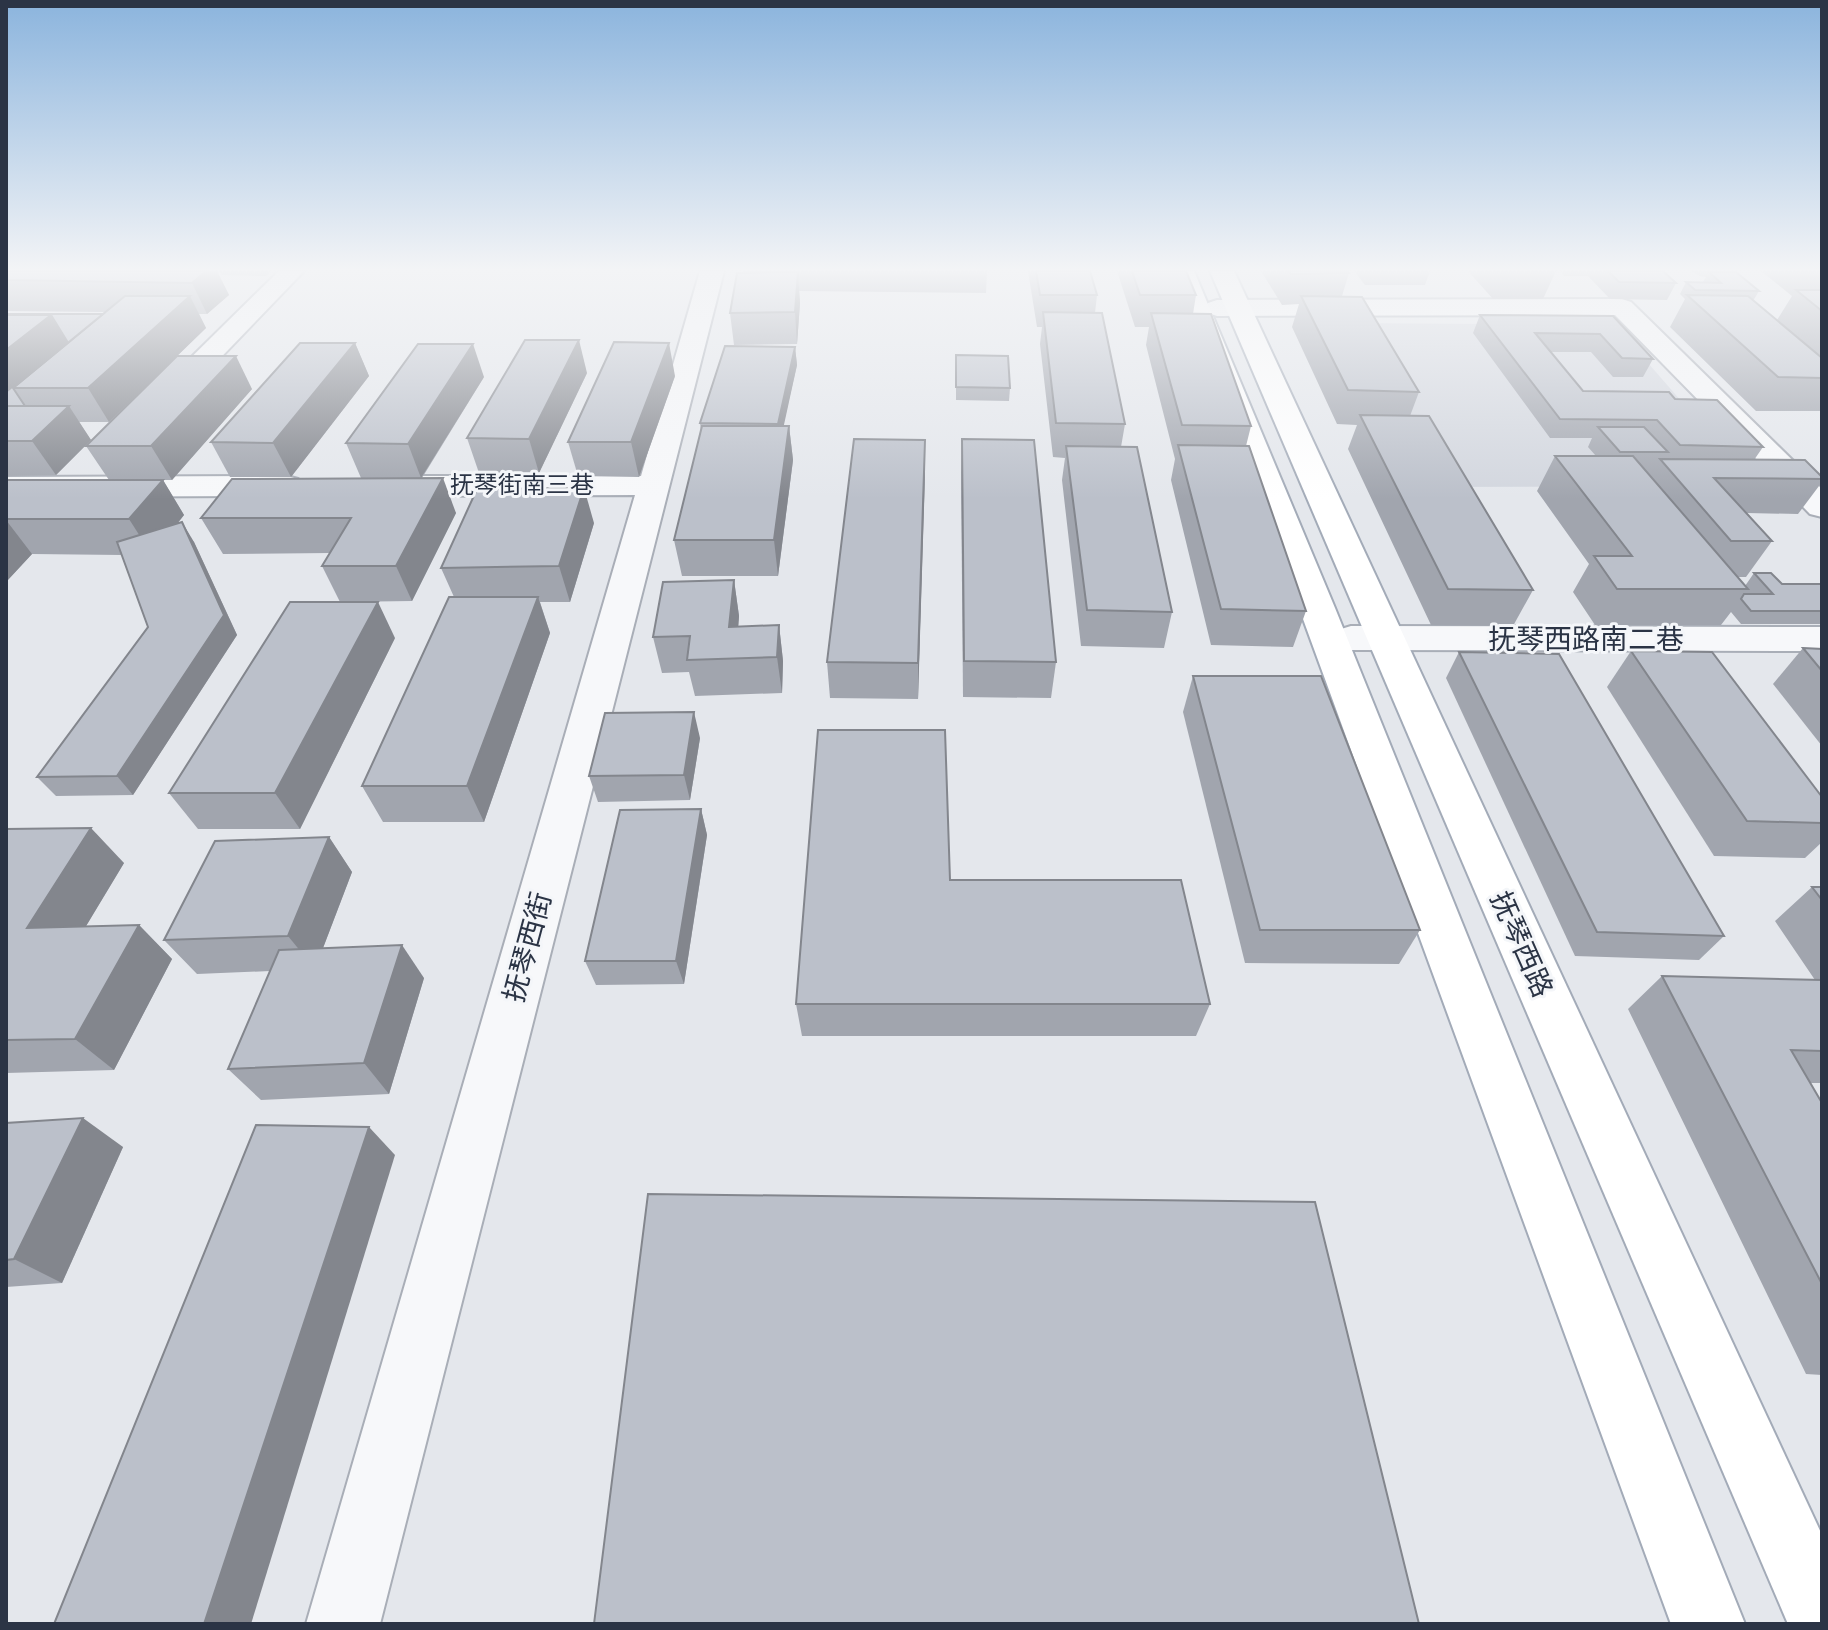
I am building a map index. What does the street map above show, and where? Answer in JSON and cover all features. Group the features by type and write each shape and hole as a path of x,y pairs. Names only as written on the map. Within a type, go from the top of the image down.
{"main road":[{"path":"1212,347 1317,608 1708,1624"},
{"name":"抚琴西路","path":"1247,347 1368,638 1822,1617"}],"street":[{"path":"153,411 216,347"},
{"name":"抚琴西街","path":"343,1624 691,347"},
{"path":"1662,347 1822,507"},
{"path":"6,487 89,476 318,486"},
{"name":"抚琴街南三巷","path":"366,486 653,485"},
{"name":"抚琴西路南二巷","path":"1368,638 1822,639"}],"shaded area":[{"path":"1350,347 1634,347 1755,486 1422,487"}],"building":[{"path":"63,347 133,347 88,388 13,388"},
{"path":"63,347 13,388 25,406 6,406 6,392"},
{"path":"296,347 352,347 273,443 211,442"},
{"path":"416,347 471,347 408,444 346,443"},
{"path":"521,347 575,347 529,439 467,438"},
{"path":"612,347 667,347 631,442 568,442"},
{"path":"725,347 795,347 778,424 700,423"},
{"path":"1047,347 1109,347 1125,424 1056,423"},
{"path":"1160,347 1223,347 1251,426 1182,425"},
{"path":"1327,347 1392,347 1419,392 1348,390"},
{"path":"1505,347 1547,347 1583,391 1669,392 1675,399 1717,400 1763,447 1680,445 1657,420 1560,419"},
{"path":"1612,347 1642,347 1653,359 1622,358"},
{"path":"1745,347 1809,347 1822,358 1822,378 1778,377"},
{"path":"956,355 1008,356 1010,388 956,387"},
{"path":"177,356 236,356 151,446 86,446"},
{"path":"6,406 69,406 32,441 6,441"},
{"path":"1360,415 1429,416 1533,590 1448,589"},
{"path":"702,426 789,426 774,540 674,540"},
{"path":"1598,427 1644,427 1668,452 1620,452"},
{"path":"854,439 925,440 918,663 827,662"},
{"path":"962,439 1034,440 1056,662 964,661"},
{"path":"1178,445 1249,446 1306,611 1221,609"},
{"path":"1066,446 1137,447 1172,612 1087,610"},
{"path":"1555,456 1633,456 1748,589 1617,589 1594,556 1632,556"},
{"path":"1660,459 1805,460 1822,479 1714,478 1772,541 1731,541"},
{"path":"443,478 396,566 322,566 351,518 201,518 232,479"},
{"path":"6,480 163,480 129,519 6,519"},
{"path":"584,488 559,566 441,568 477,489"},
{"path":"182,522 224,615 117,776 37,777 148,627 117,542"},
{"path":"1754,573 1771,573 1782,584 1822,584 1822,611 1751,611 1741,599 1744,594 1773,594"},
{"path":"734,580 729,627 779,625 777,657 687,660 690,636 653,637 663,582"},
{"path":"449,597 538,597 467,786 362,786"},
{"path":"290,602 378,602 275,793 169,793"},
{"path":"1803,648 1822,649 1822,671"},
{"path":"1631,651 1712,652 1822,797 1822,823 1747,821"},
{"path":"1459,652 1559,654 1724,936 1597,932"},
{"path":"1193,676 1321,676 1420,930 1260,930"},
{"path":"694,712 684,775 589,776 605,713"},
{"path":"818,730 945,730 950,880 1181,880 1210,1004 796,1004"},
{"path":"701,809 676,961 585,961 620,810"},
{"path":"91,828 27,928 139,925 75,1039 6,1040 6,829"},
{"path":"329,837 288,936 164,940 215,841"},
{"path":"1812,887 1822,887 1822,900"},
{"path":"402,945 364,1063 228,1069 279,950"},
{"path":"1662,976 1822,980 1822,1051 1791,1050 1822,1103 1822,1284"},
{"path":"83,1118 14,1259 6,1260 6,1123"},
{"path":"256,1125 369,1127 204,1624 54,1624"},
{"path":"648,1194 1315,1202 1419,1624 594,1624"}]}
